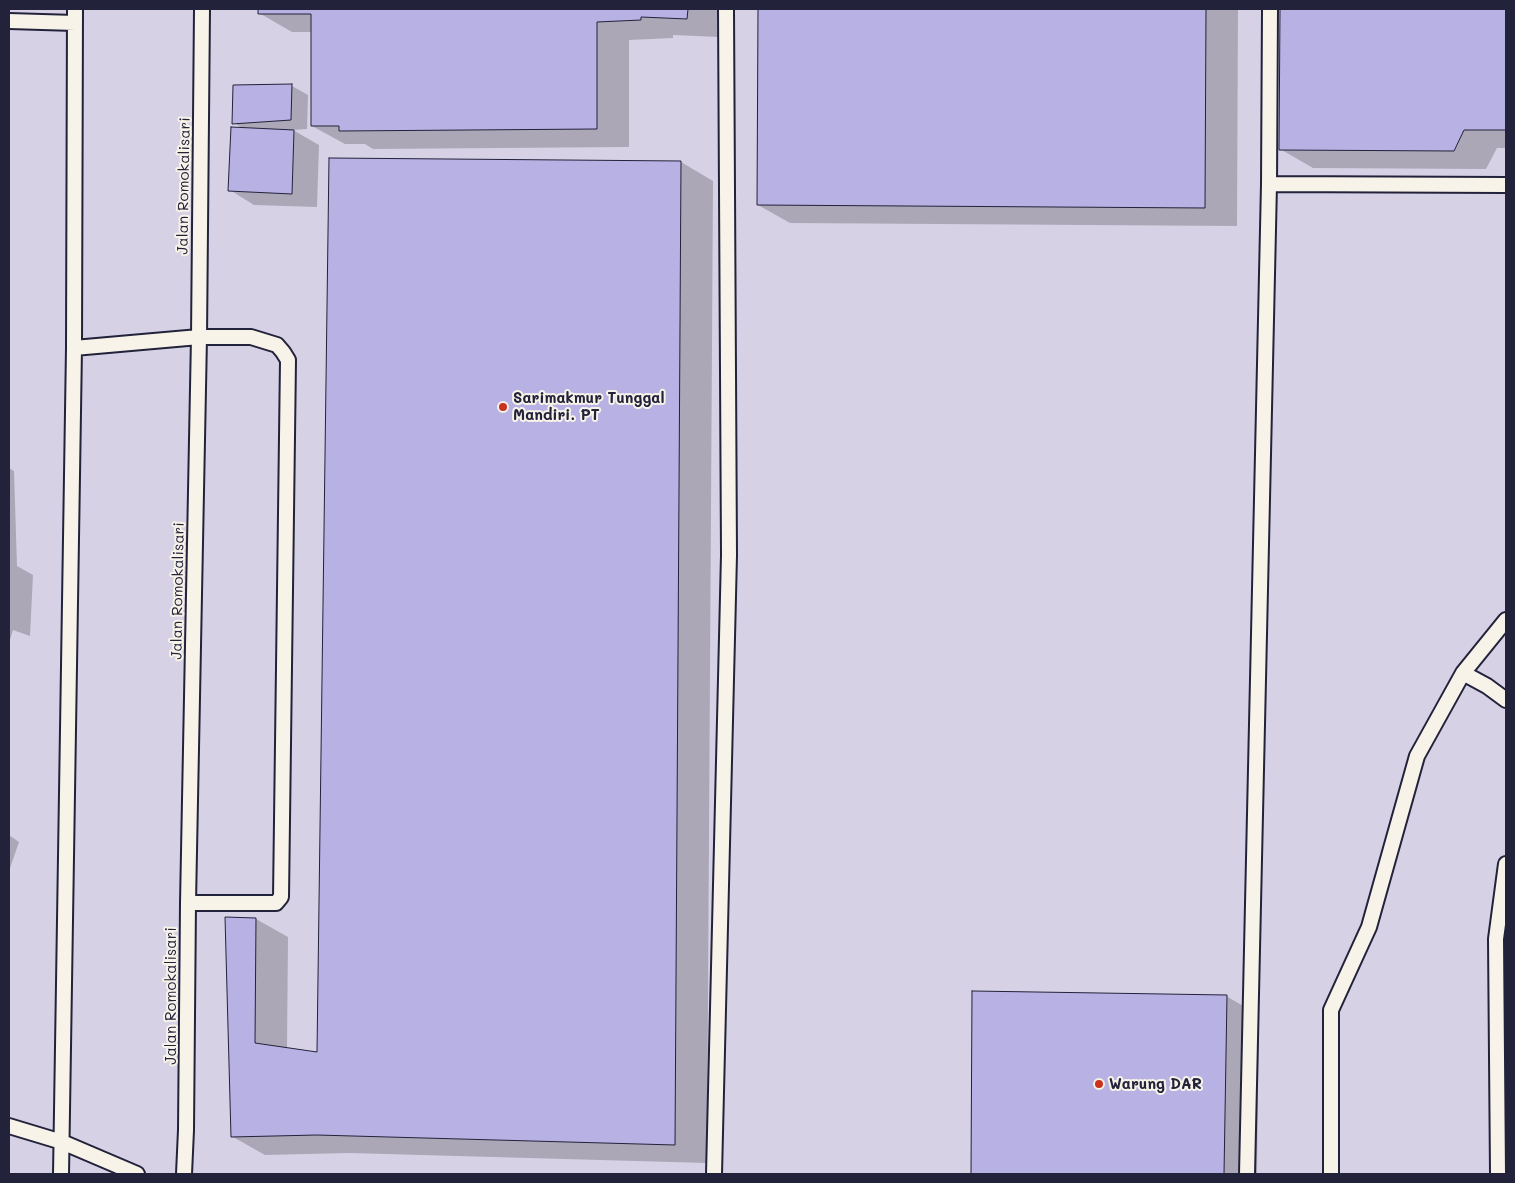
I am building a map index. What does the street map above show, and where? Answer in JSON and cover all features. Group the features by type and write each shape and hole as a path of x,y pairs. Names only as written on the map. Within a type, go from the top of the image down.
{"lane":[{"name":"Jalan Romokalisari","path":"184,1174 199,337 202,9"},
{"path":"714,1174 728,555 726,9"},
{"path":"1247,1174 1269,184 1270,9"},
{"path":"9,21 75,16 74,348 61,1174"},
{"path":"1269,184 1506,185"},
{"path":"74,348 199,337 251,337 277,345 288,360 281,897 276,903 188,903"},
{"path":"1331,1174 1331,1010 1369,927 1417,756 1464,673 1506,620"},
{"path":"1464,673 1487,686 1506,700"},
{"path":"1498,1174 1496,939 1506,864"},
{"path":"9,1126 62,1142 137,1174"}],"shaded area":[{"path":"9,9 1506,9 1506,1174 9,1174"}],"building":[{"path":"258,9 688,9 687,19 641,17 641,20 597,22 597,129 339,131 339,126 311,126 311,14 258,14"},
{"path":"758,9 1206,9 1205,208 757,205"},
{"path":"1280,9 1506,9 1506,130 1464,130 1454,151 1279,150"},
{"path":"292,84 291,120 232,124 233,85"},
{"path":"231,127 294,130 292,194 228,191"},
{"name":"Sarimakmur Tunggal Mandiri. PT","path":"329,158 681,161 675,1145 317,1135 231,1137 225,917 256,918 255,1043 317,1052"},
{"name":"Warung DAR","path":"972,991 1227,995 1224,1174 971,1174"}],"place":[{"name":"Sarimakmur Tunggal Mandiri. PT","path":"503,407"},
{"name":"Warung DAR","path":"1099,1084"}]}
